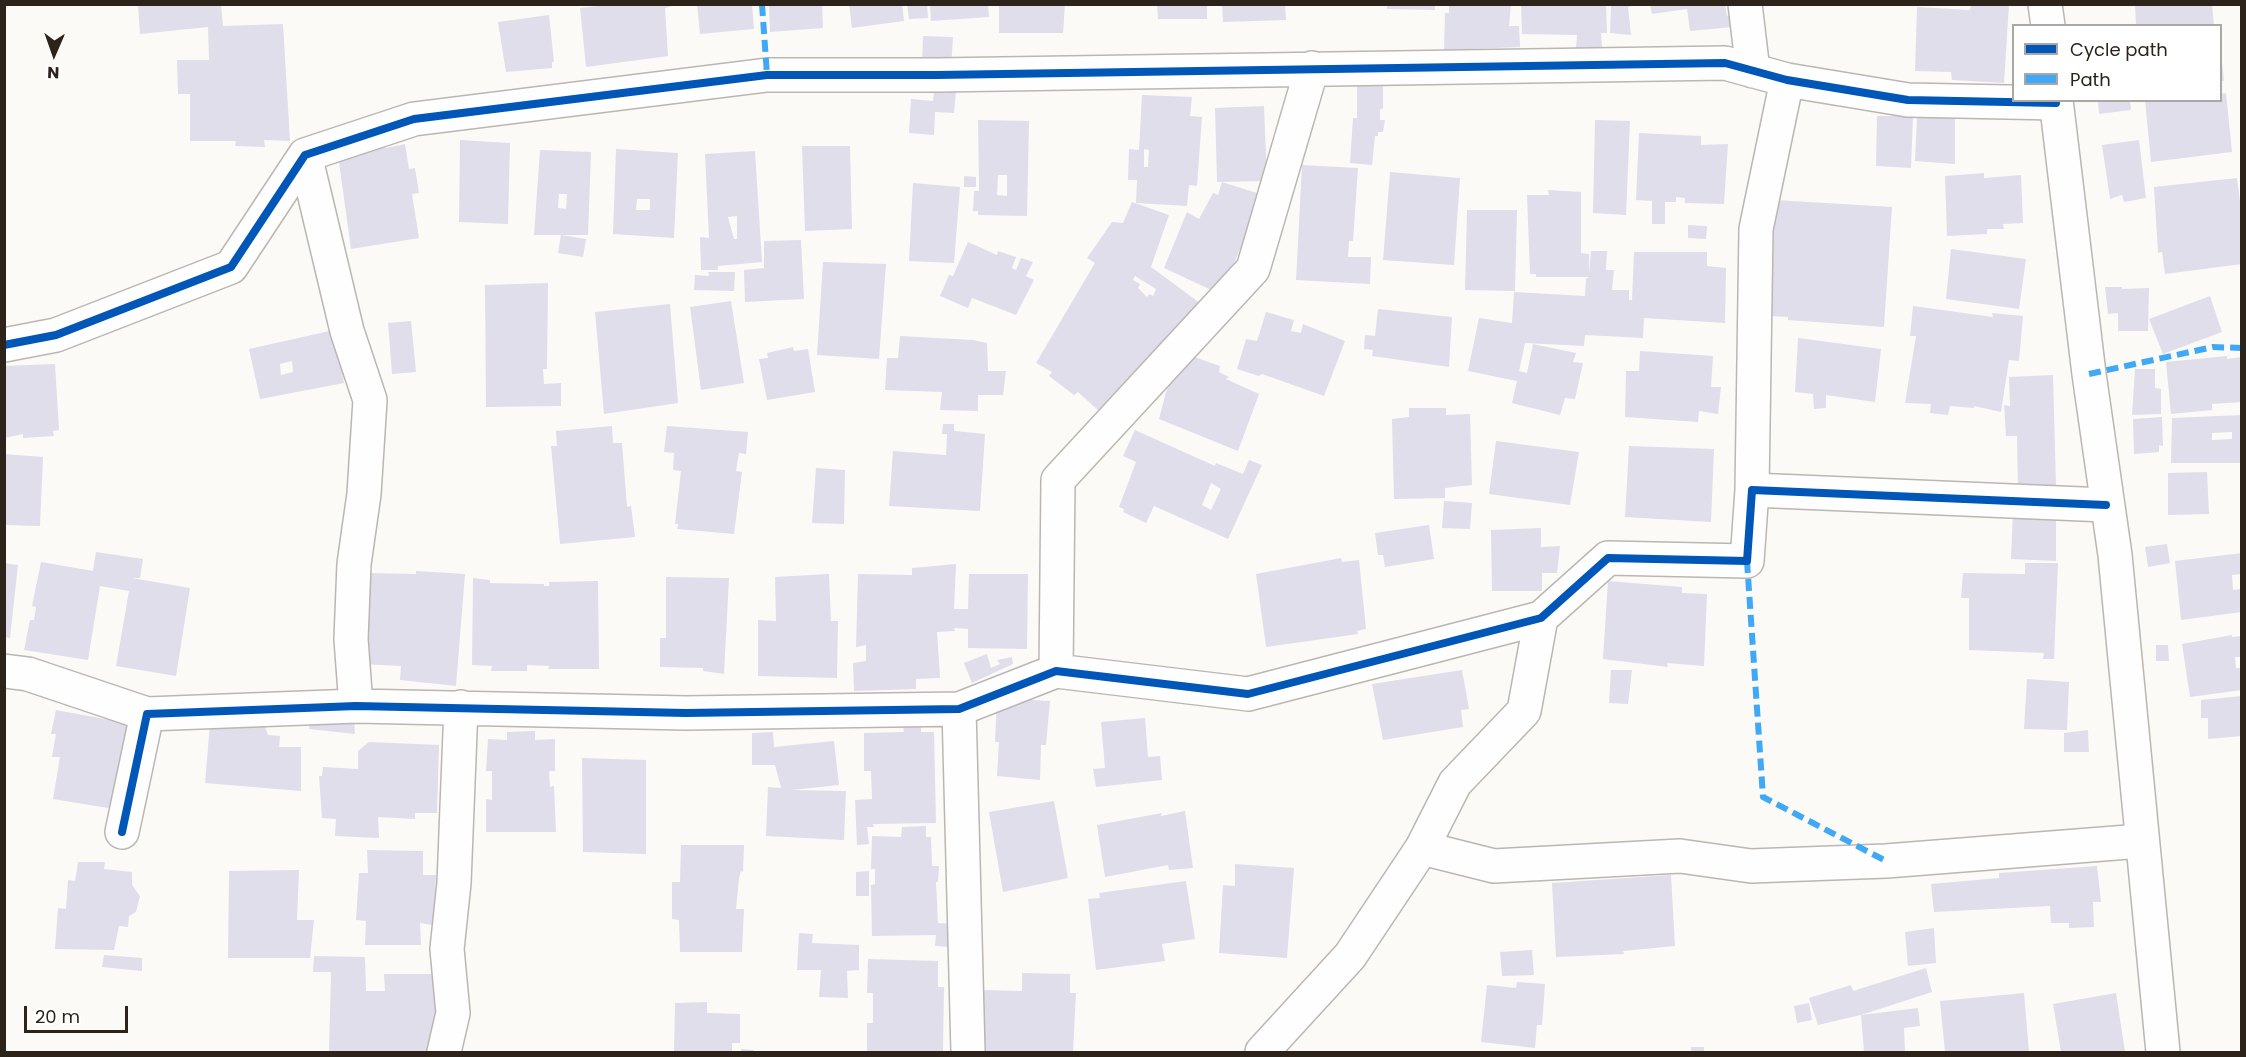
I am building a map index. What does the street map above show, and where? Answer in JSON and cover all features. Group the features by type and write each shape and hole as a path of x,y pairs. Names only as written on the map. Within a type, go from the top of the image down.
{"street":[{"path":"1745,4 1753,71"},
{"path":"2045,4 2048,24"},
{"path":"4,345 56,335 231,267 305,155 414,119 767,75 937,75 1725,63 1787,80 1908,100 2012,101"},
{"path":"1056,671 1059,480 1253,269 1312,68"},
{"path":"4,671 28,674 147,714 356,706 686,713 959,710 1056,671 1248,694 1541,618 1608,558 1747,561 1752,490 1756,229 1787,80"},
{"path":"2056,102 2106,505 2115,555 2163,1053"},
{"path":"305,155 347,331 370,400 364,494 354,564 351,639 356,706"},
{"path":"1752,490 2106,505"},
{"path":"1262,1053 1350,956 1422,848 1455,783 1524,711 1541,618"},
{"path":"444,1053 453,1013 447,949 454,883 461,707"},
{"path":"959,710 968,1053"},
{"path":"123,832 147,714"},
{"path":"1422,848 1494,866 1680,856 1751,866 1886,861 2141,841"}],"building":[{"path":"615,4 680,4 665,8 668,56 586,67 580,8"},
{"path":"697,4 752,4 754,29 700,34"},
{"path":"769,4 822,4 823,28 770,32"},
{"path":"849,4 902,4 904,21 852,28"},
{"path":"907,4 927,4 928,18 909,19"},
{"path":"930,4 988,4 989,17 931,21"},
{"path":"999,4 1065,4 1063,33 999,33"},
{"path":"1157,4 1207,4 1207,19 1158,19"},
{"path":"1222,4 1285,4 1286,20 1223,22"},
{"path":"1387,4 1435,4 1435,10 1387,9"},
{"path":"1449,4 1511,4 1509,26 1519,26 1520,47 1444,50 1445,13 1449,13"},
{"path":"1521,4 1606,4 1607,33 1601,33 1602,47 1576,48 1577,35 1522,34"},
{"path":"1639,4 1628,7 1631,35 1610,33 1611,5"},
{"path":"1971,4 2009,4 2004,83 1952,80 1951,72 1915,71 1917,7 1970,10"},
{"path":"2135,4 2212,4 2214,24 2136,24"},
{"path":"138,5 221,5 223,26 283,24 290,141 264,140 265,147 235,146 236,141 190,141 190,94 178,94 177,60 209,60 208,27 140,34"},
{"path":"1650,5 1725,5 1727,16 1731,15 1733,27 1690,31 1687,9 1652,14"},
{"path":"549,15 554,62 552,62 552,68 506,72 498,22"},
{"path":"923,36 953,37 951,68 922,66"},
{"path":"1357,80 1383,81 1383,109 1380,109 1380,120 1385,120 1383,132 1378,132 1378,136 1375,136 1372,165 1350,163 1353,118 1357,118"},
{"path":"934,91 956,92 954,113 935,112 934,135 909,133 911,99 933,101"},
{"path":"2226,93 2232,152 2151,162 2145,102 2222,102 2222,94"},
{"path":"1142,95 1192,97 1190,116 1202,117 1197,186 1189,185 1187,206 1136,203 1137,180 1128,180 1129,149 1139,150","holes":["1144,149 1149,150 1148,167 1144,167"]},
{"path":"2098,102 2130,102 2131,110 2099,114"},
{"path":"1264,106 1267,181 1217,182 1215,108"},
{"path":"1877,116 1913,116 1911,168 1876,166"},
{"path":"1955,116 1955,164 1915,161 1917,117"},
{"path":"978,120 1029,121 1027,216 978,215 978,211 973,211 974,191 979,191","holes":["998,175 1007,175 1007,196 997,195"]},
{"path":"1595,120 1630,121 1626,215 1593,213"},
{"path":"1639,133 1701,136 1701,145 1728,144 1724,204 1685,203 1685,198 1676,197 1676,202 1665,202 1665,224 1652,224 1652,201 1636,200"},
{"path":"460,140 510,143 508,224 459,222"},
{"path":"2139,140 2146,198 2124,202 2122,195 2110,199 2102,145"},
{"path":"385,142 386,148 405,144 409,169 415,168 419,193 412,194 419,238 351,249 338,155"},
{"path":"802,146 850,146 852,229 805,231"},
{"path":"616,149 678,153 674,238 613,234","holes":["637,199 650,199 650,210 636,210"]},
{"path":"540,150 591,152 588,235 534,235","holes":["559,194 567,194 566,209 558,208"]},
{"path":"755,151 762,262 718,266 718,270 701,270 700,237 709,238 705,154","holes":["737,216 737,239 734,239 728,217"]},
{"path":"1302,165 1358,168 1353,241 1349,241 1348,257 1371,257 1370,284 1296,280"},
{"path":"1390,172 1460,178 1454,265 1383,260"},
{"path":"1984,173 1984,178 2021,175 2023,223 2003,224 2004,229 1987,229 1987,234 1947,236 1945,176"},
{"path":"964,176 976,177 976,187 964,187"},
{"path":"2237,178 2242,218 2242,264 2165,274 2162,252 2158,253 2154,187"},
{"path":"1222,182 1260,194 1258,210 1220,294 1164,268 1187,212 1199,219 1213,193 1218,195"},
{"path":"913,183 960,187 954,263 909,261"},
{"path":"1548,190 1581,192 1581,253 1589,254 1589,274 1591,251 1607,251 1606,270 1614,270 1612,290 1629,290 1629,300 1632,300 1634,252 1707,252 1707,266 1726,268 1725,323 1644,318 1643,338 1585,335 1584,346 1525,343 1519,371 1527,373 1533,344 1576,353 1573,362 1583,363 1575,399 1565,398 1560,415 1512,403 1517,381 1468,371 1479,318 1512,323 1514,292 1585,296 1586,279 1589,277 1536,277 1536,274 1530,274 1527,195 1549,195"},
{"path":"1775,200 1892,207 1884,327 1788,320 1788,317 1768,316"},
{"path":"1132,202 1169,215 1151,267 1204,306 1099,411 1078,392 1074,395 1049,376 1052,372 1036,363 1095,263 1087,258 1112,222 1123,223","holes":["1135,276 1156,289 1153,296 1149,294 1147,297 1138,288 1140,284 1133,280"]},
{"path":"1467,210 1517,210 1515,291 1465,290"},
{"path":"1688,225 1707,226 1706,239 1688,238"},
{"path":"561,235 586,239 583,257 558,253"},
{"path":"801,240 804,299 745,302 744,270 764,268 764,241"},
{"path":"968,242 997,255 998,251 1016,257 1012,268 1016,270 1021,258 1033,262 1026,276 1034,280 1016,315 972,298 968,308 940,296 949,275 953,276"},
{"path":"1951,249 2026,259 2019,309 1946,299"},
{"path":"823,262 886,264 879,359 817,355"},
{"path":"708,272 735,272 734,291 694,290 695,275 709,276"},
{"path":"548,283 547,369 543,369 544,384 561,383 561,406 486,407 485,285"},
{"path":"2105,287 2149,288 2148,331 2118,331 2118,313 2108,314"},
{"path":"2210,296 2222,332 2163,354 2149,319"},
{"path":"731,301 744,383 701,390 690,307"},
{"path":"670,304 678,403 604,414 595,312"},
{"path":"1913,306 1993,317 1992,313 2023,316 2019,361 2009,360 2001,412 1974,406 1974,408 1950,406 1948,415 1930,413 1931,404 1905,403 1916,336 1910,336"},
{"path":"1378,309 1452,317 1449,367 1372,356 1373,350 1364,349 1365,335 1375,336"},
{"path":"1266,312 1294,320 1291,331 1301,333 1303,324 1345,341 1324,396 1262,374 1259,376 1237,369 1246,339 1257,341"},
{"path":"411,321 416,372 392,374 388,323"},
{"path":"334,330 344,383 260,399 249,349","holes":["292,361 293,372 281,375 280,364"]},
{"path":"900,336 973,340 987,343 988,371 1006,371 1003,395 978,395 978,411 940,410 942,392 885,390 887,358 898,358"},
{"path":"1798,338 1881,349 1875,402 1826,395 1826,408 1814,409 1813,394 1795,392"},
{"path":"793,347 794,351 808,349 815,392 767,400 759,359 768,358 767,353"},
{"path":"1640,351 1713,356 1711,387 1721,387 1718,414 1699,411 1698,422 1625,417 1626,371 1639,371"},
{"path":"1183,353 1220,366 1219,372 1229,377 1226,379 1259,394 1238,451 1159,419 1166,392"},
{"path":"2227,356 2227,359 2242,357 2242,402 2212,404 2212,410 2171,414 2166,362"},
{"path":"55,364 59,430 53,431 54,436 23,438 23,434 4,438 4,366"},
{"path":"2135,369 2155,369 2155,388 2161,389 2161,414 2132,415"},
{"path":"2053,375 2056,486 2052,485 2051,494 2018,493 2017,436 2006,436 2004,405 2010,406 2009,377"},
{"path":"1409,408 1446,408 1446,415 1470,414 1472,485 1445,488 1445,498 1394,499 1392,419 1409,417"},
{"path":"2242,415 2242,463 2171,463 2172,418","holes":["2232,432 2232,439 2212,440 2212,433"]},
{"path":"2162,417 2163,446 2159,445 2159,452 2134,454 2133,419"},
{"path":"943,424 954,424 954,431 985,434 980,511 889,506 893,451 946,455 947,434 942,434"},
{"path":"612,426 613,443 622,443 627,507 631,506 635,537 560,544 551,446 557,446 556,431"},
{"path":"667,426 748,432 746,454 739,453 736,471 742,472 734,534 677,529 678,524 675,524 681,471 673,470 674,453 664,452"},
{"path":"1135,430 1215,466 1216,463 1243,474 1249,460 1262,465 1228,539 1154,506 1146,523 1123,512 1124,509 1119,507 1136,462 1123,456","holes":["1211,483 1221,489 1211,510 1202,505"]},
{"path":"1496,441 1579,452 1570,505 1489,494"},
{"path":"1629,446 1714,449 1711,522 1625,517"},
{"path":"4,454 43,457 40,526 4,525"},
{"path":"816,468 845,470 844,524 812,523"},
{"path":"2207,472 2209,514 2168,515 2168,473"},
{"path":"1444,501 1472,503 1470,529 1442,528"},
{"path":"2013,511 2056,511 2056,561 2011,559"},
{"path":"1429,525 1434,559 1385,567 1383,555 1378,555 1375,533"},
{"path":"1541,528 1541,547 1560,546 1557,573 1542,573 1542,591 1492,591 1491,530"},
{"path":"2167,544 2170,563 2148,567 2145,547"},
{"path":"96,552 143,559 140,578 132,578 190,588 176,676 116,666 129,591 100,586 88,660 24,650 30,620 34,620 36,607 32,606 41,562 93,571"},
{"path":"2242,553 2242,574 2232,575 2233,590 2242,589 2242,612 2181,620 2175,561"},
{"path":"1341,558 1342,562 1359,560 1366,629 1357,631 1358,634 1266,647 1256,574"},
{"path":"4,563 18,565 10,638 4,637"},
{"path":"2025,563 2058,563 2054,659 2043,659 2044,653 1969,650 1969,598 1961,598 1963,573 2025,574"},
{"path":"956,564 954,609 968,609 969,574 1028,574 1027,649 968,648 968,629 954,628 955,631 937,632 940,678 916,679 916,689 854,691 853,663 866,661 866,645 856,647 858,574 912,575 912,568"},
{"path":"416,571 465,574 456,686 400,680 401,666 361,664 367,573 416,574"},
{"path":"829,574 831,621 838,621 837,678 758,676 758,620 776,621 775,577"},
{"path":"666,577 729,578 724,674 703,671 703,668 660,667 660,638 666,638"},
{"path":"473,578 490,580 490,583 544,584 544,586 549,586 549,582 598,581 599,669 548,669 549,666 527,665 527,671 491,671 492,666 472,665"},
{"path":"1608,581 1682,587 1682,593 1707,594 1704,666 1667,663 1668,667 1603,659"},
{"path":"2232,635 2232,637 2242,636 2242,657 2235,657 2236,668 2242,668 2242,690 2190,697 2182,644"},
{"path":"2156,645 2168,645 2169,661 2156,661"},
{"path":"987,654 991,668 1000,664 997,660 1012,657 1013,664 972,683 964,663"},
{"path":"1462,670 1469,709 1461,710 1463,727 1383,740 1372,684"},
{"path":"1611,670 1632,670 1628,704 1609,703"},
{"path":"2027,679 2069,682 2067,730 2024,729"},
{"path":"2242,696 2242,736 2208,739 2208,718 2201,718 2201,700"},
{"path":"997,698 1050,701 1046,745 1041,745 1040,780 997,776 999,742 995,742"},
{"path":"56,710 137,725 120,810 53,799 60,757 52,757 56,734 51,734"},
{"path":"310,715 354,719 355,734 309,729"},
{"path":"1145,718 1148,757 1160,756 1162,780 1096,787 1093,769 1105,768 1101,722"},
{"path":"210,724 264,724 268,735 280,736 279,747 301,747 301,791 205,783"},
{"path":"921,726 921,732 934,732 936,823 873,824 874,827 867,827 869,844 857,845 855,800 872,799 871,771 864,771 864,733 904,732 903,727"},
{"path":"2088,730 2089,752 2064,752 2064,733"},
{"path":"535,731 535,740 555,739 555,771 549,771 550,787 554,786 556,832 486,832 486,799 492,800 492,771 486,771 488,739 507,740 507,732"},
{"path":"773,732 774,747 834,741 839,785 792,790 846,791 844,840 766,836 768,787 781,788 775,765 752,765 752,733"},
{"path":"369,742 439,745 437,813 415,813 415,819 378,817 379,838 335,836 336,819 322,818 319,776 322,776 323,767 358,769 358,751"},
{"path":"582,758 646,760 646,854 583,852"},
{"path":"1054,801 1068,878 1003,892 989,812"},
{"path":"1185,811 1193,868 1169,870 1168,865 1105,877 1097,825"},
{"path":"926,826 926,837 931,837 932,866 939,866 938,882 936,882 938,923 954,924 952,947 935,946 936,935 872,936 871,885 875,884 875,869 871,869 872,836 901,837 902,827"},
{"path":"681,845 744,845 743,872 741,871 739,878 736,909 744,909 742,952 680,952 679,920 672,919 672,882 680,882"},
{"path":"367,850 423,851 423,875 436,875 433,925 420,923 421,945 365,945 366,921 356,920 359,873 368,873"},
{"path":"78,862 105,862 104,869 132,872 132,885 140,896 136,912 129,916 128,927 119,926 114,950 55,949 58,908 66,909 68,880 75,881"},
{"path":"1235,864 1294,868 1287,958 1219,953 1223,885 1235,886"},
{"path":"2097,866 2101,902 2093,902 2094,927 2069,928 2069,923 2051,923 2050,906 1934,912 1931,884 1999,878 1999,873"},
{"path":"299,870 297,920 314,920 310,958 228,958 229,871"},
{"path":"869,871 869,896 856,896 856,872"},
{"path":"1671,875 1675,946 1623,951 1624,954 1556,957 1552,883"},
{"path":"1186,881 1195,939 1162,944 1165,961 1096,970 1088,899 1100,898 1099,893"},
{"path":"1934,928 1936,963 1908,966 1905,932"},
{"path":"799,933 813,934 812,943 859,945 859,970 847,971 848,998 819,997 821,970 797,970"},
{"path":"1532,950 1534,975 1502,976 1500,952"},
{"path":"104,955 142,958 142,971 102,967"},
{"path":"314,956 365,957 366,991 385,991 384,974 442,974 436,1052 329,1052 331,972 313,972"},
{"path":"868,959 938,961 938,987 944,987 943,1052 867,1052 867,1023 873,1023 873,993 867,993"},
{"path":"1926,968 1932,992 1861,1015 1818,1025 1809,998 1851,985 1853,991"},
{"path":"1022,973 1070,974 1070,993 1076,993 1073,1052 980,1052 981,990 1022,991"},
{"path":"1517,982 1545,984 1542,1025 1537,1025 1535,1048 1481,1042 1487,985 1516,988"},
{"path":"2024,993 2029,1052 1945,1052 1940,1001"},
{"path":"2116,993 2125,1052 2061,1052 2053,1004"},
{"path":"707,1002 707,1013 740,1014 740,1043 732,1043 732,1052 674,1052 675,1003"},
{"path":"1809,1003 1812,1020 1797,1023 1794,1006"},
{"path":"1918,1008 1920,1026 1904,1028 1905,1052 1864,1052 1861,1015"},
{"path":"1691,1047 1704,1047 1704,1052 1691,1052"},
{"path":"741,1049 754,1050 754,1052 741,1052"}],"marked path":[{"path":"762,4 767,75"},
{"path":"2089,374 2213,347 2242,348"},
{"path":"1747,561 1763,797 1886,861"}],"cycle path":[{"path":"4,345 56,335 231,267 305,155 414,119 767,75 937,75 1725,63 1787,80 1908,100 2056,103"},
{"path":"122,832 147,714 356,706 686,713 959,709 1056,671 1248,694 1541,618 1608,558 1747,561 1752,490 2106,505"}]}
